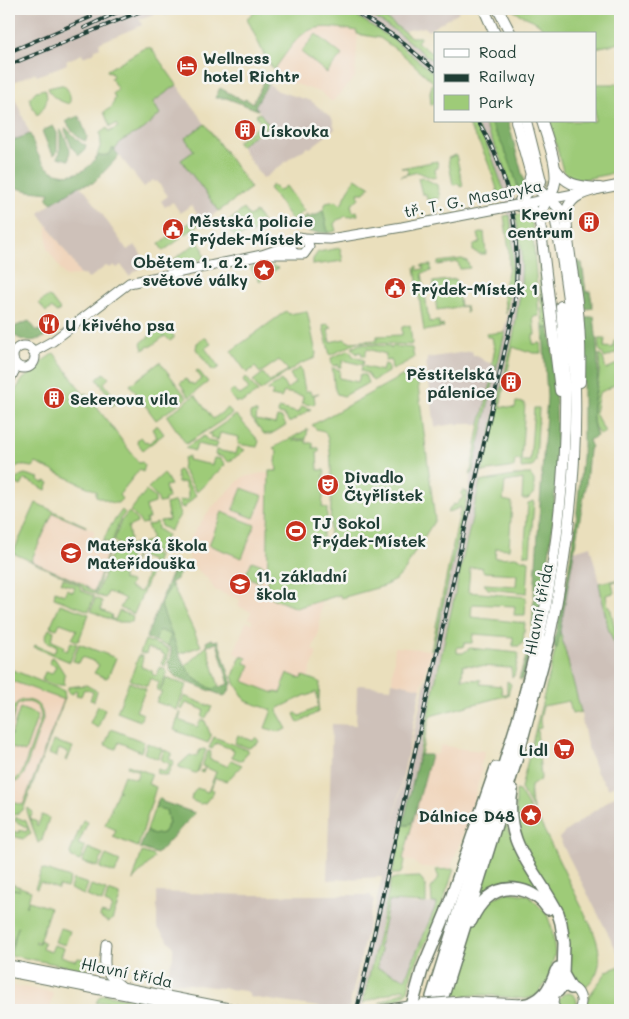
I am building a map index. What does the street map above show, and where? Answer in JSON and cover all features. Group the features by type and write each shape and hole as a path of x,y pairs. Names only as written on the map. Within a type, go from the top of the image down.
{"highway":[{"path":"424,1003 544,639"},
{"name":"Hlavní třída","path":"424,1003 453,964 518,754 544,639"},
{"path":"424,1003 422,970 446,913 486,793 520,713"},
{"path":"518,754 510,804 512,830 523,856 558,913 564,943 563,974 571,988"},
{"path":"453,964 471,920 480,905 493,893 509,888 532,893 539,897 546,905 555,924 559,977 556,994"},
{"path":"521,1005 541,999 547,992 556,972 558,960"}],"main road":[{"path":"488,10 488,32"},
{"path":"488,10 494,32"},
{"path":"488,10 502,32"},
{"path":"488,10 509,32"},
{"path":"516,122 530,176 538,190 560,208 567,230"},
{"path":"526,122 545,180 532,122"},
{"path":"542,122 555,168 554,186 542,208 548,219 567,290 575,386 570,445"},
{"path":"555,168 571,184 600,188"},
{"path":"530,176 528,190 522,204 548,219"},
{"name":"tř. T. G. Masaryka","path":"304,238 330,239 620,185"},
{"path":"544,639 562,494 580,390 581,345 567,230 567,210 572,201 581,195 600,188"},
{"path":"548,219 552,313 570,445"},
{"path":"33,352 53,341 129,283 262,255 293,250 304,254 308,250 309,244 304,238 295,238 293,250"},
{"name":"tř. T. G. Masaryka","path":"308,250 330,239"},
{"path":"13,346 26,346 33,352 32,364 23,368 17,366 13,357 13,346"},
{"path":"9,380 17,366"},
{"path":"106,944 104,966 107,975 121,986"},
{"name":"Hlavní třída","path":"9,965 239,1010"},
{"name":"Hlavní třída","path":"9,972 203,1010"},
{"path":"431,1010 460,1005 541,1005 547,1003 564,988 571,988 580,994 582,1004 579,1010"},
{"path":"556,994 553,1004 556,1010"},
{"path":"382,1010 424,1003 507,1010"}],"shaded area":[{"path":"9,9 182,9 165,16 163,10 146,17 139,17 142,25 99,43 100,47 95,49 93,53 83,57 82,54 66,61 67,64 37,76 35,73 9,84"},
{"path":"342,9 361,9 397,32 434,62 434,75 394,40 355,15"},
{"path":"373,9 457,9 459,12 428,31 425,27 403,31"},
{"path":"329,26 358,31 355,77 332,102 322,93 287,81 274,70 304,32 313,28"},
{"path":"269,84 278,91 311,101 332,118 335,129 310,148 308,147 292,157 263,179 240,146 269,125 255,106"},
{"path":"177,85 251,188 203,222 191,205 180,213 173,202 165,207 161,201 168,196 157,181 153,180 144,187 115,150 121,141 144,129 160,114 153,102"},
{"path":"9,89 11,96 14,96 30,134 9,142"},
{"path":"472,122 484,122 488,129 504,165 515,201 521,244 521,288 518,310 361,1010 352,1010 382,877 327,880 332,724 356,725 357,686 391,688 392,682 421,688 392,830 509,308 513,270 509,218 502,186"},
{"path":"79,186 86,191 127,250 135,245 147,263 129,276 121,265 117,268 114,265 110,268 106,266 88,279 86,275 80,275 39,213"},
{"path":"47,225 80,275 65,276 47,248"},
{"path":"472,351 473,355 477,355 484,361 496,365 480,424 455,424 435,427 427,358"},
{"name":"11. základní škola","path":"263,473 269,474 267,596 296,608 321,601 319,632 312,650 317,652 307,685 281,694 243,681 247,658 234,653 246,622 252,623 252,620 248,618 251,612 238,606 240,600 215,590 208,579 191,564 186,544 211,508 243,477"},
{"name":"Mateřská škola Mateřídouška","path":"53,512 95,531 91,541 101,546 104,541 111,544 95,592 81,583 31,561"},
{"path":"590,546 608,628 620,659 620,781 609,789 597,773 587,745 579,704 560,631 574,551"},
{"path":"395,647 431,650 421,688 392,682"},
{"path":"9,680 64,700 23,806 9,801"},
{"path":"441,745 485,751 480,768 482,769 471,811 451,868 419,867 415,862 403,859 431,755 438,754"},
{"path":"616,795 618,805 620,804 620,897 618,899 620,902 620,957 559,838"},
{"path":"157,892 248,895 370,895 374,900 349,1009 339,1010 249,997 249,993 245,991 165,981 173,957 173,946 157,927"},
{"path":"389,901 414,904 437,903 405,979 377,968"},
{"path":"9,985 53,992 50,1010 9,1010"}],"green space":[{"path":"259,9 342,9 355,15 394,40 432,72 434,75 434,104 431,105 430,92 433,82 401,53 380,38 357,34 357,31 340,28 316,28 307,31 292,45 274,70 265,57 247,18"},
{"path":"361,9 373,9 411,37 421,37 417,42 434,55 434,62 397,32"},
{"path":"512,9 620,9 620,43 596,48 596,32 543,32 536,22"},
{"path":"316,34 342,55 327,73 301,52"},
{"path":"146,47 151,48 177,85 153,102 160,114 144,129 121,141 115,150 113,148 109,155 97,156 101,144 100,133 107,128 109,132 118,127 116,124 110,127 104,112 112,107 115,98 113,93 118,90 111,78 113,76 107,70"},
{"path":"266,77 269,82 255,106 258,110 226,98 215,98 220,88 244,101 245,99 253,103"},
{"path":"596,84 620,84 620,172 579,180 563,171 550,122 596,122"},
{"path":"61,85 68,91 70,96 69,104 54,97 49,91 48,88"},
{"path":"45,89 46,103 37,115 30,103 30,98 36,91"},
{"path":"260,113 269,125 240,146 237,142 262,124 256,115"},
{"path":"79,116 87,136 86,141 72,131 66,121"},
{"path":"466,122 474,122 482,135 507,195 499,197 486,157 477,138"},
{"path":"483,122 490,122 499,138 511,164 519,192 512,194 504,165"},
{"path":"490,122 508,122 524,181 522,192 519,192 514,173 499,138"},
{"path":"205,124 251,188 219,211 181,160 194,151 185,138"},
{"path":"53,126 57,133 57,152 54,155 42,131"},
{"path":"66,128 82,144 86,145 84,151 79,155 72,148 65,130"},
{"path":"60,130 70,149 69,160 57,157 60,153"},
{"path":"30,134 41,160 54,172 62,174 78,173 92,163 97,156 109,155 113,148 119,156 93,183 79,186 52,203 47,199 50,193 29,191 9,186 9,142"},
{"path":"456,155 463,186 460,187 459,184 453,185 448,158"},
{"path":"437,161 436,177 432,178 418,172 401,176 408,173 407,168 401,168"},
{"path":"422,177 437,185 440,198 427,200 426,194 422,194 418,178"},
{"path":"355,178 370,186 364,193 358,193 359,198 351,205 353,212 357,211 358,215 345,216 337,220 334,224 336,231 328,233 323,210 326,203 336,201 341,205"},
{"path":"273,185 279,191 286,186 304,211 292,220 269,188"},
{"path":"244,209 249,216 256,212 267,229 236,237 232,234 225,224"},
{"path":"323,210 328,233 310,232 295,224 307,215 309,218"},
{"path":"515,214 528,215 532,221 539,316 533,317 535,335 533,335 533,344 541,343 542,353 527,352 513,347 500,406 515,408 516,402 525,403 521,461 515,460 514,467 482,472 514,333 521,287 522,251"},
{"path":"510,215 512,265 506,314 504,297 505,281 509,269 509,250 504,216"},
{"path":"199,216 203,222 186,234 183,234 180,230"},
{"path":"177,231 180,239 163,251 159,244"},
{"path":"484,232 486,254 480,254 473,251 473,246 480,242 478,234"},
{"path":"539,240 550,328 543,328 538,255"},
{"path":"198,242 203,249 205,259 176,265 174,259"},
{"path":"340,248 343,261 313,265 313,259 318,252"},
{"path":"462,259 467,261 470,268 460,269 458,262 438,265 438,262"},
{"path":"576,261 582,263 586,292 590,291 593,308 582,310"},
{"path":"265,263 278,268 260,281 251,267"},
{"path":"431,265 431,271 422,273 429,322 439,321 439,326 443,325 444,327 424,331 415,267 418,266 417,270 424,269 421,266"},
{"path":"456,279 460,306 465,306 437,310 433,282"},
{"path":"47,297 51,298 60,310 56,313 52,308 46,312 39,303"},
{"path":"286,311 289,314 307,311 316,353 315,358 298,365 260,391 253,381 263,373 270,382 288,370 279,360 260,373 255,367 247,373 231,351"},
{"path":"594,316 598,371 593,404 593,420 597,436 589,440 591,446 586,484 557,648 554,647 554,640 566,586 576,522 583,447 583,319"},
{"path":"29,321 45,337 29,341 14,335 13,330 16,326"},
{"path":"327,324 332,328 328,329 330,342 344,339 349,342 377,340 377,336 402,335 402,327 410,325 412,343 411,345 359,342 330,355 323,326"},
{"path":"166,326 174,338 170,341 165,336 143,350 141,343 161,327"},
{"path":"543,328 550,328 554,365 557,441 556,478 549,554 543,591 536,628 522,680 519,679 531,641 547,397"},
{"path":"505,332 472,474 470,475 480,424 496,365 492,364 495,348 492,337 487,337 486,334"},
{"path":"204,338 211,344 205,348 219,367 214,371 196,349 197,343"},
{"path":"598,339 605,339 604,347 613,348 614,341 617,341 616,353 605,358 599,349"},
{"path":"360,344 390,346 391,349 393,346 412,348 414,358 392,370 391,360 385,361 386,354 367,349 365,356 358,352 357,354 352,348"},
{"path":"349,350 354,357 364,360 363,365 343,360 341,367 338,367 338,364 336,366 332,365 331,358"},
{"path":"54,353 84,395 86,393 139,463 142,462 145,465 143,472 139,470 119,495 122,499 118,503 113,503 96,496 96,491 36,463 33,467 19,465 9,474 9,400 23,379 41,366 41,362"},
{"path":"599,354 603,358 606,369 617,364 620,370 620,387 618,383 599,393 595,413 605,432 600,435 593,422 599,372"},
{"path":"160,362 187,398 156,420 130,385"},
{"path":"384,364 388,365 388,372 373,381 367,373 361,371 362,366 382,371"},
{"path":"299,368 301,369 305,391 310,391 311,395 319,393 314,395 315,403 310,405 302,403 303,396 284,392 281,398 271,396 273,393 270,390 268,392 268,390 281,380 287,389 295,383 290,374"},
{"path":"332,368 340,370 339,378 358,382 360,375 365,375 368,383 344,396 337,394"},
{"path":"198,370 208,382 189,397 180,383 186,379 193,385 202,379 196,371"},
{"path":"411,371 417,377 435,520 405,570 397,579 384,586 341,598 340,595 296,608 267,596 269,471 277,471 277,451 273,448 308,429 306,439 294,439 293,441 306,440 306,443 313,443 313,448 319,448 319,452 317,452 318,470 324,470 325,473 323,476 325,478 322,507 327,508 327,522 323,522 323,544 329,544 331,503 330,451 328,439 324,431 316,429 312,425"},
{"path":"104,373 109,378 104,383 118,402 111,406 106,399 109,396 97,379"},
{"path":"246,377 258,392 241,403 239,401 236,403 229,393 233,389 240,395 249,389 243,381"},
{"path":"195,395 213,419 228,408 232,414 186,444 167,416"},
{"path":"301,406 311,409 291,422 284,415 278,414 279,408 299,413"},
{"path":"534,408 539,408 536,461 532,467 521,468 521,461 530,461"},
{"path":"257,412 256,420 275,424 277,417 282,418 286,425 271,434 264,434 250,416 250,413"},
{"path":"236,415 259,441 257,447 238,444 239,437 220,433 218,440 211,438 210,433 208,434"},
{"path":"156,426 164,434 143,450 137,442 138,439 141,437 145,442 149,443 157,437 152,429"},
{"path":"204,436 208,441 218,443 216,448 197,444 195,451 185,448"},
{"path":"238,447 245,450 229,462 223,457 215,455 216,450 236,454"},
{"path":"189,456 188,460 212,465 214,458 221,459 225,465 197,492 182,469 184,458"},
{"path":"179,470 196,495 184,508 181,507 179,501 188,500 188,491 184,482 178,483 176,472"},
{"path":"164,473 171,485 165,486 168,498 165,499 165,502 159,503 158,499 148,488"},
{"path":"25,474 39,478 38,480 44,483 45,481 49,483 46,490 25,479 21,486 15,483 18,477"},
{"path":"530,474 534,480 534,493 528,499 522,499 523,479 505,482 503,500 512,502 509,549 496,548 495,558 515,557 529,561 527,593 488,589 484,584 516,586 517,574 484,572 481,567 470,568 468,592 526,597 525,615 514,615 515,606 472,604 471,617 525,623 523,642 520,646 513,646 513,637 473,634 472,643 465,643 463,647 457,647 457,653 463,653 470,648 518,653 514,676 512,677 511,668 463,665 462,679 481,680 480,684 501,686 502,694 507,694 507,681 511,684 508,695 430,716 421,755 419,755 480,482"},
{"path":"242,488 263,496 254,518 233,510"},
{"path":"463,490 468,493 433,650 431,650 461,507 447,513 453,504 456,505 464,496 461,493"},
{"path":"146,491 155,498 155,503 146,506 149,519 146,519 147,523 141,524 130,511"},
{"path":"534,501 530,555 524,555 528,503"},
{"path":"176,502 180,515 170,531 161,526 160,521 169,520 166,504"},
{"path":"36,503 86,527 53,513 31,561 81,583 94,592 111,544 104,541 101,546 109,528 122,510 125,513 120,519 95,594 84,590 80,584 13,553"},
{"path":"129,512 136,519 137,523 128,527 130,540 127,541 129,545 138,543 139,546 136,547 126,546 114,541 121,521"},
{"path":"222,512 255,525 242,558 209,545"},
{"path":"157,522 158,529 167,535 159,553 142,546 141,543 151,541 147,525"},
{"path":"114,545 132,552 124,572 107,565"},
{"path":"140,550 158,556 134,614 120,608 125,599 119,596 108,592 105,598 96,595 106,569 123,575 123,580 131,582 129,588 141,592 152,561 137,555 134,562 136,554"},
{"path":"252,561 265,566 259,582 245,576"},
{"path":"173,570 180,573 176,580 171,582 172,585 160,603 179,654 195,679 212,689 229,684 217,643 207,646 206,642 212,639 213,641 218,640 232,683 228,693 224,696 177,678 171,671 168,662 171,656 171,648 167,646 171,635 159,630 155,641 146,638"},
{"path":"63,578 79,585 82,591 94,596 89,611 54,598 55,591 64,595 67,589 73,592 75,587 61,583"},
{"path":"617,580 612,582 614,593 606,595 608,606 610,606 620,659 608,628 599,583"},
{"path":"172,585 201,646 179,654 172,635 167,646 155,641 159,630 171,634 160,603"},
{"path":"95,598 102,601 101,610 112,615 111,618 115,620 119,611 133,616 132,622 116,622 91,611"},
{"path":"60,604 89,614 77,641 72,639 77,630 60,623 57,629 50,627"},
{"path":"49,629 54,631 52,641 64,646 63,649 67,651 71,642 77,644 70,662 34,647 35,645 54,653 57,646 46,641 45,637"},
{"path":"560,631 581,712 572,714 569,701 543,706 540,720 541,728 537,729 541,779 531,786 530,798 534,811 521,789"},
{"path":"145,640 169,649 165,666 161,664 165,655 160,652 148,648 146,654 140,653"},
{"path":"79,644 116,658 108,677 106,678 94,673 99,665 93,661 82,657 79,663 73,661"},
{"path":"207,646 219,687 212,689 195,679 185,666"},
{"path":"139,655 143,657 141,667 153,671 152,674 156,676 160,667 165,669 167,673 159,691 157,689 159,682 150,678 147,686 130,680"},
{"path":"241,656 247,658 245,663 250,665 243,681 274,693 281,693 287,673 301,679 303,676 320,682 318,712 298,723 294,714 296,713 300,716 318,707 316,692 279,708 277,711 287,729 279,732 265,728 272,710 246,701 235,683 233,676"},
{"path":"51,657 55,659 65,675 64,685 54,685 42,680 45,672 52,674 56,666 49,663"},
{"path":"13,670 64,691 65,698 23,810 15,815 9,813 9,801 23,805 64,700 9,680"},
{"path":"166,678 186,685 177,710 168,706 168,704 167,706 156,702 162,692 160,692"},
{"path":"129,682 146,689 136,711 143,714 140,721 117,712"},
{"path":"86,685 97,691 94,701 90,700 93,692 84,689 81,696 76,695 77,691 75,690 73,694 68,692 68,687"},
{"path":"184,696 212,707 205,719 202,717 204,710 186,703 182,710 180,708"},
{"path":"22,700 37,704 42,710 43,719 24,774 18,781 9,784 9,782 15,780 22,773 41,718 37,706 26,702 21,703 17,705 9,730 12,709 14,705"},
{"path":"98,706 105,709 98,728 90,723"},
{"path":"20,708 38,715 25,752 9,747 9,741"},
{"path":"180,712 179,720 197,727 201,720 205,721 211,736 208,743 174,730"},
{"path":"111,729 144,742 141,752 119,742 116,749 105,745"},
{"path":"238,735 253,741 256,737 259,742 249,748 235,743"},
{"path":"214,737 248,750 242,761 232,757 234,750 216,743 212,749 209,748"},
{"path":"53,741 73,747 67,761 65,760 68,753 59,749 56,757 49,754"},
{"path":"147,743 162,749 158,759 144,753"},
{"path":"164,750 172,753 169,759 174,761 167,776 156,773 158,769 165,772 170,764 161,760"},
{"path":"200,750 206,750 197,772 179,767 190,755 196,757"},
{"path":"208,751 211,752 209,759 227,766 231,760 242,765 227,781 215,778 211,789 214,790 213,793 205,803 200,804 191,800 192,795 197,788 208,792 216,772 202,766"},
{"path":"419,755 431,755 413,821 409,825 403,825"},
{"path":"128,765 152,774 148,784 156,787 138,847 113,837 116,830 105,825 118,791 120,791 118,790 124,775 136,779 139,771 127,767"},
{"path":"516,790 519,791 534,815 536,814 597,942 599,966 592,980 586,986 575,985 568,979 567,940 524,849 516,822"},
{"path":"159,798 163,802 195,813 157,854 140,848 147,830 153,835 163,833 169,823 166,810 155,807"},
{"path":"155,807 166,810 169,823 163,833 153,835 147,830"},
{"path":"28,808 33,812 30,819 37,822 36,825 38,825 42,815 49,818 42,840 38,843 27,811"},
{"path":"505,814 507,827 542,892 525,885 509,884 493,888 478,898"},
{"path":"16,817 26,821 31,834 23,839 10,835 12,831 19,833 20,830 26,832 28,828 15,821"},
{"path":"83,820 88,822 78,844 85,847 80,861 72,858 70,853"},
{"path":"413,821 403,859 405,860 403,870 400,874 392,874 403,825 409,825"},
{"path":"88,848 103,854 98,867 82,862"},
{"path":"142,852 152,855 154,858 133,880"},
{"path":"106,855 120,861 115,873 100,868"},
{"path":"42,869 70,878 67,888 59,886 58,889 40,882 37,889 35,888"},
{"path":"454,869 440,911 412,972 408,990 404,996 399,999 379,1003 405,991 404,988 363,1003 391,880 395,878 420,877 426,887 426,903 389,901 379,948 381,950 377,968 405,979 437,903 432,903 431,887 439,878 436,870"},
{"path":"73,879 88,884 84,895 70,889"},
{"path":"9,883 31,891 26,907 29,901 50,908 39,942 36,941 35,943 39,944 40,940 44,942 42,949 51,952 54,945 64,948 61,956 76,961 78,958 90,960 85,970 10,955 18,927 9,954 9,889 20,890 9,888"},
{"path":"91,885 106,890 102,902 87,896"},
{"path":"108,891 120,895 120,898 112,920 108,922 100,917 101,913 109,915 112,906 105,903"},
{"path":"508,892 528,895 547,914 552,929 555,953 548,981 536,996 526,999 485,995 450,996 475,920 491,899"},
{"path":"60,928 70,931 65,945 55,942"},
{"path":"620,966 620,993 617,996 620,999 620,1009 583,1010 590,994 607,971"},
{"path":"568,993 574,996 577,1002 574,1008 568,1011 562,1008 559,1002 562,996"},
{"path":"105,994 187,1010 116,1010 118,1005 105,1002 96,1003 99,997"}],"tunnel":[{"path":"548,180 555,216"}],"railway":[{"path":"84,28 124,9"},
{"path":"9,65 146,9"},
{"path":"351,9 397,38 434,69"},
{"path":"9,52 91,17"},
{"path":"357,1010 514,309 517,260 512,212 500,166 479,122"}],"place":[{"name":"Wellness hotel Richtr","path":"187,66"},
{"name":"Lískovka","path":"245,130"},
{"name":"Krevní centrum","path":"589,222"},
{"name":"Městská policie Frýdek-Místek","path":"173,229"},
{"name":"Obětem 1. a 2. světové války","path":"264,270"},
{"name":"Frýdek-Místek 1","path":"395,288"},
{"name":"U křivého psa","path":"49,324"},
{"name":"Pěstitelská pálenice","path":"511,382"},
{"name":"Sekerova vila","path":"54,398"},
{"name":"Divadlo Čtyřlístek","path":"328,485"},
{"name":"TJ Sokol Frýdek-Místek","path":"296,531"},
{"name":"Mateřská škola Mateřídouška","path":"71,553"},
{"name":"11. základní škola","path":"240,584"},
{"name":"Lidl","path":"564,749"},
{"name":"Dálnice D48","path":"531,815"}]}
